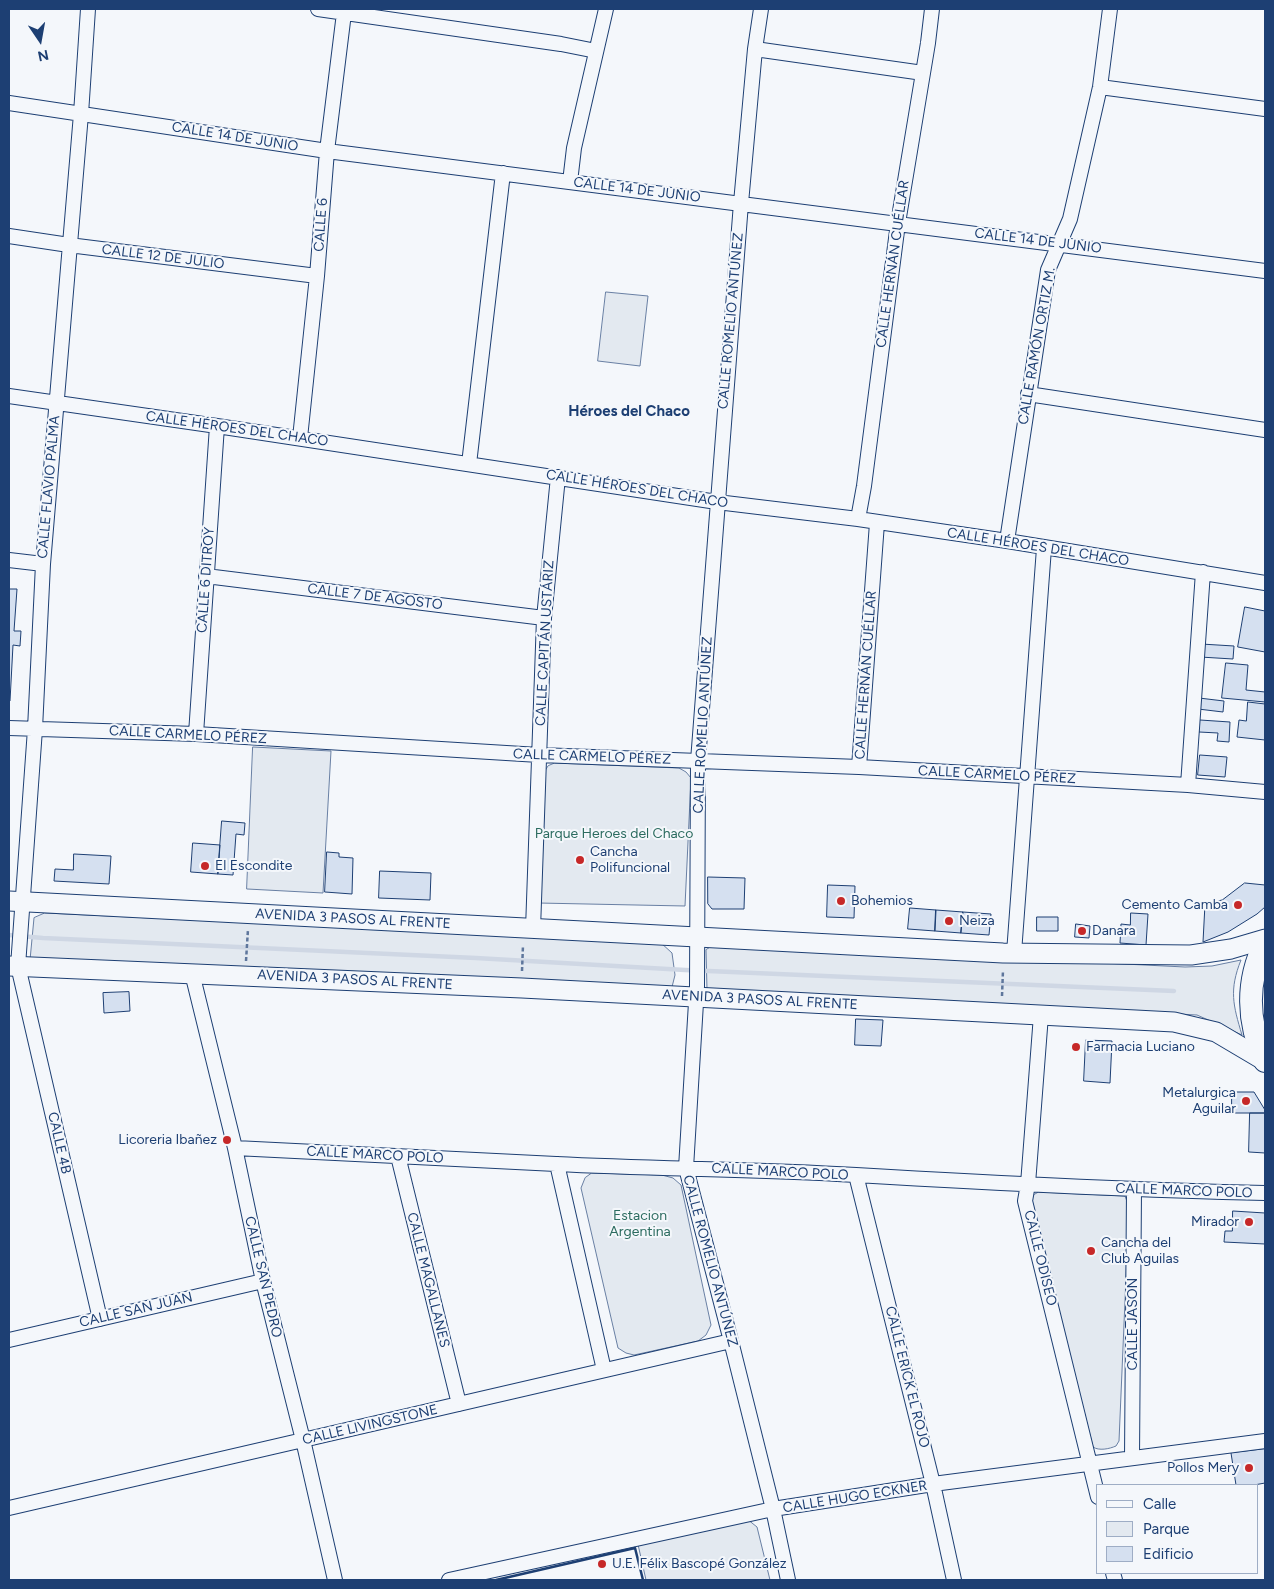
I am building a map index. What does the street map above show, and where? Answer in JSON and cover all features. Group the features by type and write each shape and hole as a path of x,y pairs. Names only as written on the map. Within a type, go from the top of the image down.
{"highway":[{"path":"1265,943 1254,974 1251,999 1253,1025 1265,1061"}],"main road":[{"name":"AVENIDA 3 PASOS AL FRENTE","path":"17,908 533,928 697,944"},
{"path":"697,944 1014,953 1191,955 1231,949 1265,939"},
{"name":"AVENIDA 3 PASOS AL FRENTE","path":"15,962 192,973 246,968 697,992 1174,1022 1216,1032 1265,1061"}],"street":[{"name":"CALLE FLAVIO PALMA","path":"15,962 17,908 35,729 43,564 81,114 88,9"},
{"path":"318,9 551,42 596,51"},
{"path":"570,182 574,148 606,9"},
{"name":"CALLE ROMELIO ANTÚNEZ","path":"761,9 755,48 741,203 698,762 697,992 686,1168 731,1341 788,1580"},
{"name":"CALLE HERNÁN CUÉLLAR","path":"858,519 864,486 898,223 932,9"},
{"name":"CALLE RAMÓN ORTIZ M.","path":"1007,541 1048,270 1070,219 1100,87 1110,9"},
{"name":"CALLE 6","path":"300,438 318,276 327,151 344,12"},
{"path":"755,48 923,73"},
{"path":"1100,87 1265,109"},
{"name":"CALLE 14 DE JUNIO","path":"9,103 327,151 1265,270"},
{"path":"469,464 503,173"},
{"name":"CALLE 12 DE JULIO","path":"9,236 318,276"},
{"path":"1028,394 1265,430"},
{"name":"CALLE HÉROES DEL CHACO","path":"9,396 300,438 717,502 858,519 1007,541 1265,583"},
{"name":"CALLE 6 DITROY","path":"196,734 217,426"},
{"name":"CALLE CAPITÁN USTÁRIZ","path":"533,928 544,618 558,477"},
{"name":"CALLE HERNÁN CUÉLLAR","path":"859,767 877,523"},
{"path":"1014,953 1044,548"},
{"path":"9,560 43,564"},
{"path":"1188,785 1203,572"},
{"name":"CALLE 7 DE AGOSTO","path":"206,576 544,618"},
{"name":"CALLE CARMELO PÉREZ","path":"9,728 196,734 539,755 859,767 1188,785 1265,792"},
{"name":"CALLE 4B","path":"15,962 100,1319"},
{"name":"CALLE SAN PEDRO","path":"192,973 235,1148 262,1281 303,1440 335,1580"},
{"name":"CALLE ODISEO","path":"1041,1015 1028,1184 1025,1201 1096,1488"},
{"name":"CALLE MARCO POLO","path":"235,1148 557,1164 856,1175 1134,1190 1265,1193"},
{"name":"CALLE MAGALLANES","path":"398,1156 459,1404"},
{"path":"557,1164 604,1370"},
{"name":"CALLE ERICK EL ROJO","path":"856,1175 933,1484 954,1580"},
{"name":"CALLE JASON","path":"1132,1458 1134,1190"},
{"name":"CALLE SAN JUAN","path":"9,1340 262,1281"},
{"name":"CALLE LIVINGSTONE","path":"9,1508 731,1341"},
{"name":"CALLE HUGO ECKNER","path":"449,1580 772,1510 933,1484 1265,1441"}],"path":[{"path":"246,968 247,943"},
{"path":"522,957 522,973"},
{"path":"1002,998 1004,969"}],"green space":[{"path":"606,292 648,296 640,366 598,361"},
{"path":"253,747 331,751 323,893 247,889"},
{"name":"Parque Heroes del Chaco","path":"555,763 679,768 686,772 691,778 685,906 538,903 544,772 548,766"},
{"path":"45,913 660,942 672,953 675,975 672,987 30,960 34,918"},
{"path":"716,944 1185,967 1212,966 1241,960 1235,980 1234,998 1236,1015 1242,1035 1197,1015 707,990 706,950"},
{"name":"Estacion Argentina","path":"592,1173 662,1175 673,1178 681,1185 711,1325 706,1335 698,1341 634,1355 618,1348 581,1188 585,1178"},
{"path":"1039,1192 1125,1196 1129,1207 1119,1441 1116,1446 1110,1448 1101,1449 1093,1447 1031,1204 1032,1196"},
{"path":"747,1519 757,1527 770,1580 646,1580 637,1540"}],"building":[{"path":"9,589 17,589 14,631 21,631 20,646 13,645 10,701 9,701"},
{"path":"1245,607 1265,611 1265,652 1238,647"},
{"path":"1201,644 1234,646 1233,659 1200,657"},
{"path":"1226,663 1248,665 1246,690 1265,692 1265,702 1222,698"},
{"path":"1199,698 1224,701 1223,712 1198,709"},
{"path":"1248,702 1265,704 1265,740 1237,737 1239,720 1246,721"},
{"path":"1200,720 1230,722 1229,742 1217,741 1218,733 1199,732"},
{"path":"1200,755 1227,757 1225,777 1198,775"},
{"path":"222,821 245,823 244,835 236,834 233,875 218,874"},
{"path":"193,843 220,845 218,874 191,872"},
{"path":"327,852 339,853 339,857 353,858 352,894 325,892"},
{"path":"74,854 111,856 109,884 54,881 55,869 73,870"},
{"path":"380,871 431,873 430,900 379,898"},
{"path":"708,877 745,878 744,909 712,909 708,904"},
{"path":"1245,883 1265,885 1265,907 1228,932 1203,942 1205,904 1222,900"},
{"name":"Bohemios","path":"828,885 855,886 854,918 827,917"},
{"path":"910,908 936,910 935,931 908,929"},
{"name":"Neiza","path":"936,910 963,912 961,933 935,931"},
{"path":"963,912 991,914 989,935 961,933"},
{"path":"1131,913 1148,914 1146,945 1120,943 1121,924 1130,925"},
{"path":"1037,917 1058,917 1058,931 1037,931"},
{"name":"Danara","path":"1076,924 1090,926 1089,938 1075,937"},
{"path":"129,992 130,1011 104,1013 103,993"},
{"path":"856,1019 883,1020 881,1046 855,1045"},
{"path":"1086,1040 1112,1041 1110,1083 1084,1081"},
{"name":"Metalurgica Aguilar","path":"1232,1092 1254,1092 1265,1113 1232,1113"},
{"path":"1250,1113 1265,1113 1265,1153 1249,1152"},
{"name":"Mirador","path":"1233,1211 1265,1213 1265,1244 1224,1242 1225,1231 1232,1231"},
{"name":"Pollos Mery","path":"1265,1449 1265,1483 1236,1484 1231,1453"}],"waterway":[{"path":"9,935 685,970 1174,991"}],"wall":[{"path":"496,1580 635,1548 643,1580"}],"place":[{"name":"Cancha Polifuncional","path":"580,860"},
{"name":"El Escondite","path":"205,866"},
{"name":"Bohemios","path":"841,901"},
{"name":"Cemento Camba","path":"1238,905"},
{"name":"Neiza","path":"949,921"},
{"name":"Danara","path":"1082,931"},
{"name":"Farmacia Luciano","path":"1076,1047"},
{"name":"Metalurgica Aguilar","path":"1246,1101"},
{"name":"Licoreria Ibañez","path":"227,1140"},
{"name":"Mirador","path":"1249,1222"},
{"name":"Cancha del Club Aguilas","path":"1091,1251"},
{"name":"Pollos Mery","path":"1249,1468"},
{"name":"U.E. Félix Bascopé González","path":"602,1564"}],"district":[{"name":"Héroes del Chaco","path":"629,412"}]}
